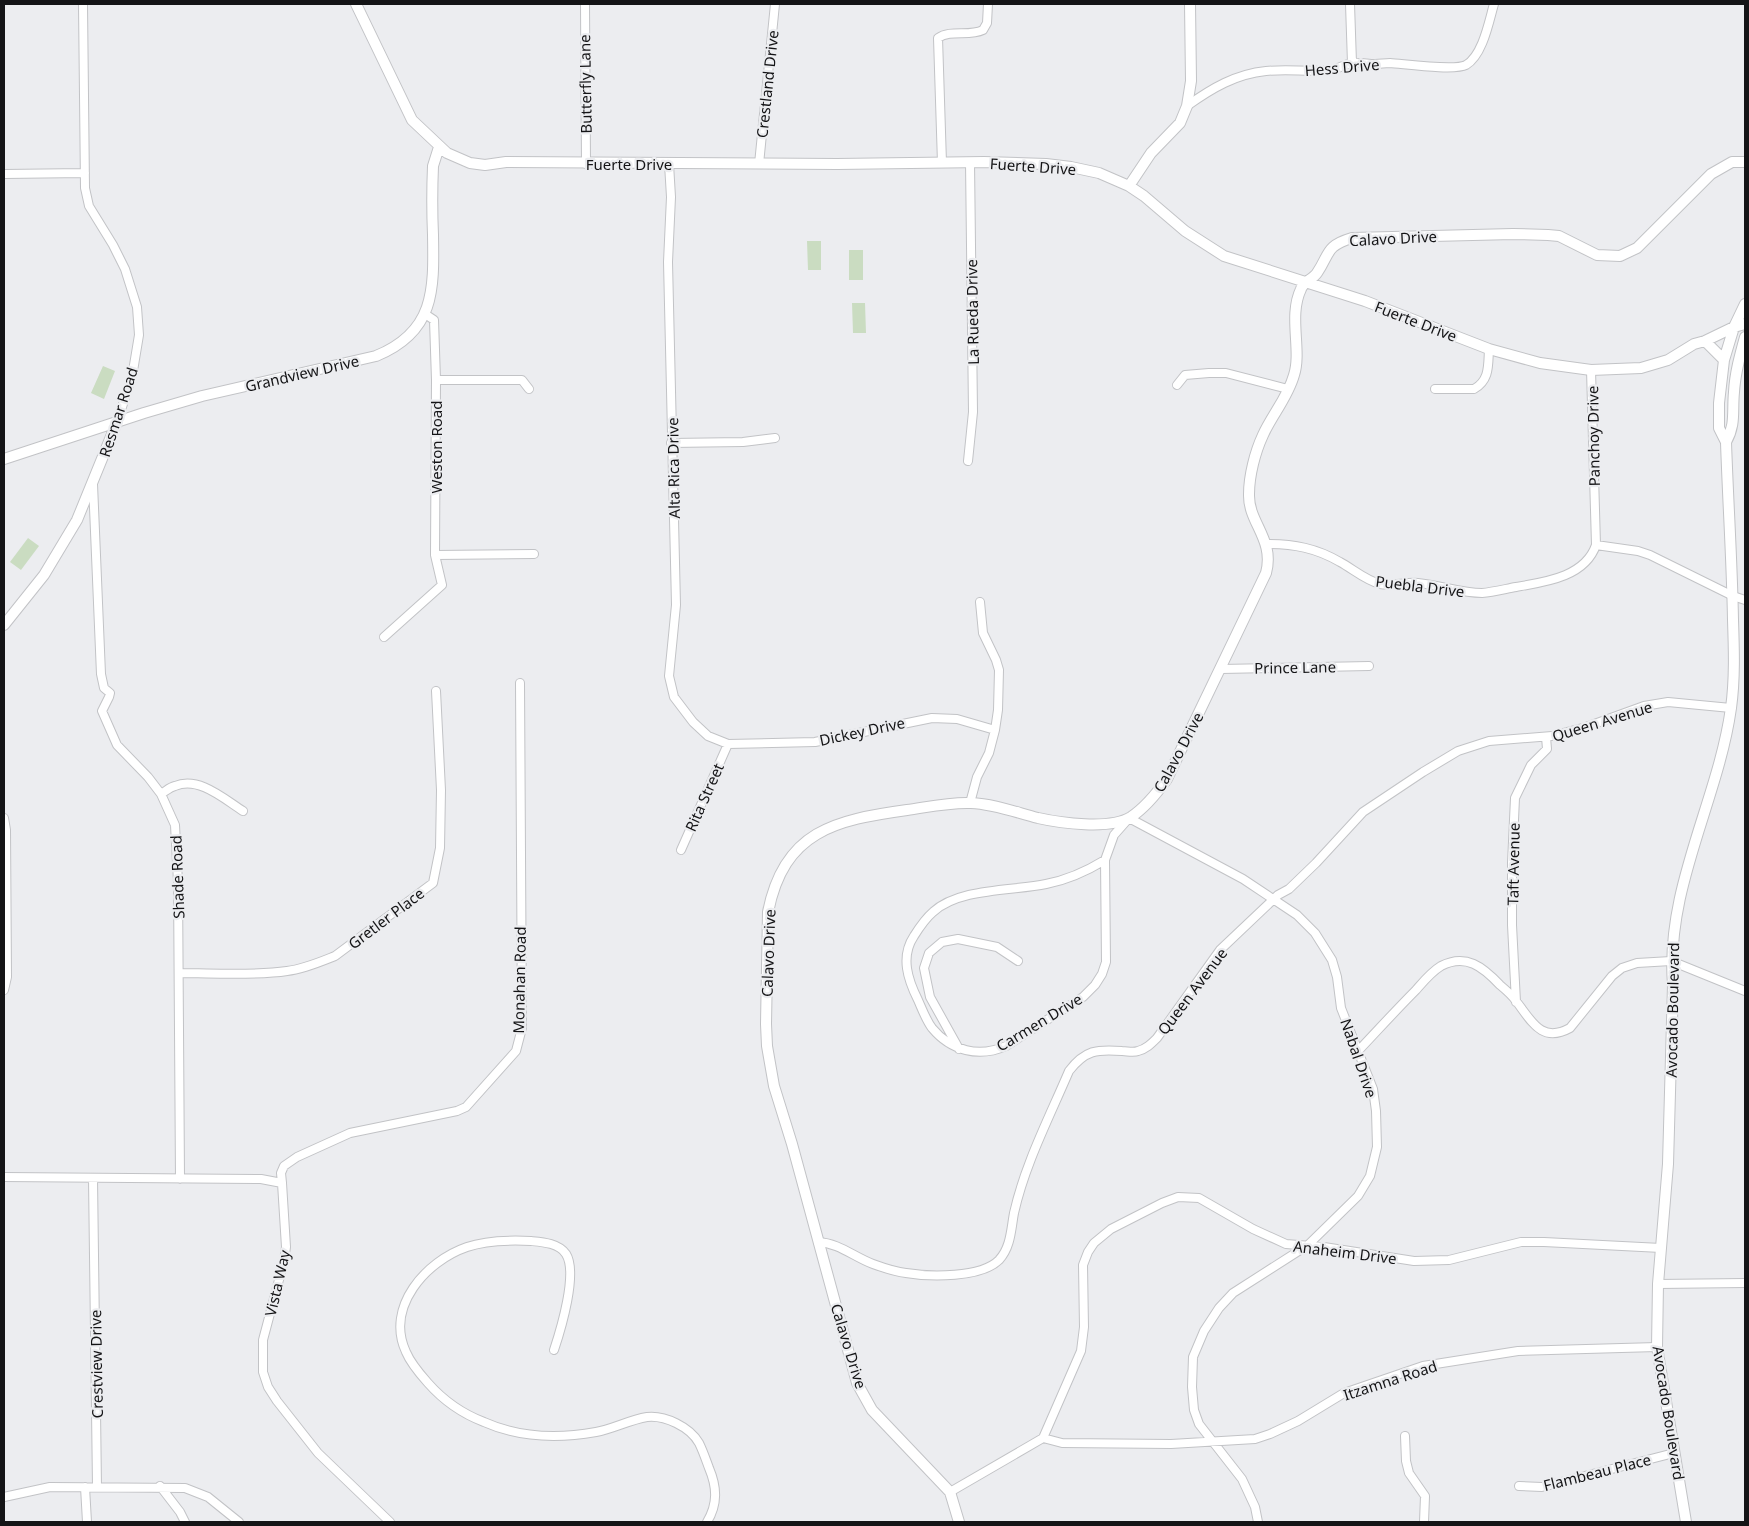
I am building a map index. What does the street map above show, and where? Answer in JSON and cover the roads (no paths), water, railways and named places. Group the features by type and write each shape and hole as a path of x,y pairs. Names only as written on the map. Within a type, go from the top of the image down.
{"street":[{"name":"Resmar Road","path":"4,625 44,575 77,520 117,422 132,377 139,335 137,307 125,269 113,245 88,206 85,188 83,4"},
{"name":"Fuerte Drive","path":"356,4 412,120 447,153 470,163 485,165 506,162 586,164 970,162 1046,164 1071,167 1099,173 1129,186 1144,196 1184,231 1215,252 1254,267 1365,301 1489,349 1540,363 1591,370 1632,370 1668,360 1694,344 1745,324"},
{"name":"Butterfly Lane","path":"585,4 586,164"},
{"name":"Crestland Drive","path":"759,164 775,4"},
{"path":"942,163 938,38 944,34 983,30 987,23 988,4"},
{"path":"1129,186 1151,153 1180,123 1188,106 1191,81 1190,4"},
{"path":"1350,4 1352,63"},
{"name":"Hess Drive","path":"1188,106 1209,91 1246,74 1267,71 1332,70 1352,63 1465,66 1473,58 1483,42 1494,4"},
{"name":"Grandview Drive","path":"4,459 202,396 376,356 401,343 414,330 425,314 433,286 433,166 439,147"},
{"name":"La Rueda Drive","path":"968,460 973,412 970,162"},
{"name":"Calavo Drive","path":"958,1522 950,1492 872,1410 857,1383 792,1144 774,1086 767,1046 768,912 771,895 778,876 787,860 812,836 828,828 883,813 970,803 992,805 1039,818 1080,824 1110,823 1129,818 1157,793 1167,779 1266,573 1269,563 1267,544 1250,508 1250,483 1262,436 1295,374 1297,361 1295,311 1301,287 1316,275 1328,251 1335,245 1352,238 1513,234 1548,235 1559,236 1597,255 1613,257 1626,254 1637,248 1711,174 1722,166 1732,162 1745,162"},
{"name":"Alta Rica Drive","path":"669,164 671,197 668,262 676,605 669,670 670,683 677,702 692,722 708,736 728,744"},
{"path":"4,174 85,173"},
{"name":"Avocado Boulevard","path":"1686,1522 1657,1347 1658,1284 1668,1164 1673,985 1671,961 1682,889 1718,764 1731,708 1734,668 1733,596 1726,442 1719,428 1719,403 1724,360 1734,327 1745,304"},
{"name":"Weston Road","path":"384,637 442,585 435,555 436,380 434,320 425,314"},
{"name":"Avocado Boulevard","path":"1726,442 1733,430 1734,390 1738,362 1745,337"},
{"path":"1705,341 1724,360"},
{"path":"1435,389 1474,389 1487,377 1489,349"},
{"name":"Panchoy Drive","path":"1591,370 1596,545"},
{"path":"1177,385 1185,375 1226,373 1288,389"},
{"path":"436,380 522,380 529,389"},
{"path":"671,443 744,442 775,438"},
{"name":"Shade Road","path":"93,483 101,674 104,688 110,693 102,711 117,745 148,777 161,794 175,825 178,882 180,1179"},
{"name":"Puebla Drive","path":"1267,544 1292,544 1309,548 1339,561 1362,576 1380,584 1406,582 1438,584 1465,591 1484,593 1549,582 1583,565 1592,555 1596,545"},
{"path":"1596,545 1638,551 1650,555 1733,596 1745,600"},
{"path":"435,555 534,554"},
{"path":"970,803 977,777 988,753 995,730 998,710 999,670 983,633 980,602"},
{"name":"Prince Lane","path":"1221,669 1369,666"},
{"name":"Monahan Road","path":"282,1184 281,1173 284,1166 297,1157 350,1133 457,1111 466,1107 516,1051 522,1028 520,683"},
{"name":"Gretler Place","path":"179,973 275,973 323,961 335,956 433,883 440,848 441,822 436,691"},
{"name":"Queen Avenue","path":"818,1242 830,1243 872,1264 919,1275 970,1273 983,1269 999,1260 1009,1242 1014,1214 1027,1168 1073,1066 1088,1054 1099,1050 1136,1052 1148,1048 1220,950 1275,898 1316,863 1363,812 1458,751 1479,744 1546,738 1586,727 1644,706 1660,703 1668,702 1731,708"},
{"name":"Dickey Drive","path":"728,744 815,742 932,718 957,719 995,730"},
{"name":"Taft Avenue","path":"1516,1002 1512,924 1515,798 1531,765 1547,750 1546,738"},
{"name":"Rita Street","path":"681,850 728,744"},
{"path":"161,794 175,785 193,784 208,788 243,811"},
{"path":"4,818 6,830 7,977 4,990"},
{"name":"Carmen Drive","path":"1105,860 1090,870 1061,880 976,893 954,899 933,911 910,942 906,963 908,981 931,1026 944,1040 959,1049 969,1052 996,1050 1006,1046 1083,997 1095,985 1102,974 1106,962 1105,860 1114,835 1129,818"},
{"name":"Nabal Drive","path":"1129,818 1275,898 1297,914 1316,932 1332,960 1337,977 1341,1008 1373,1089 1377,1136 1373,1167 1358,1196 1308,1245 1234,1294 1219,1308 1204,1331 1194,1357 1192,1387 1194,1410 1199,1424 1242,1480 1255,1507 1258,1522"},
{"path":"959,1049 930,997 924,968 929,953 942,942 958,939 997,947 1018,961"},
{"path":"1358,1051 1436,969 1449,963 1463,962 1481,967 1516,1002 1534,1026 1544,1032 1560,1032 1574,1024 1607,980 1617,972 1637,963 1671,961 1745,991"},
{"path":"4,1177 261,1178 282,1184"},
{"name":"Crestview Drive","path":"93,1178 98,1487"},
{"name":"Vista Way","path":"282,1184 286,1248 263,1340 263,1372 268,1387 277,1402 318,1453 390,1522"},
{"name":"Anaheim Drive","path":"1043,1438 1081,1351 1084,1327 1083,1265 1091,1246 1111,1229 1178,1197 1192,1197 1206,1201 1268,1237 1292,1246 1308,1245 1414,1261 1436,1262 1449,1260 1521,1242 1661,1248"},
{"path":"554,1350 565,1318 569,1284 569,1262 565,1253 559,1248 545,1243 495,1241 476,1244 456,1251 438,1262 422,1276 407,1297 401,1313 401,1336 406,1352 422,1376 454,1406 480,1421 522,1434 537,1436 566,1436 607,1430 647,1417 663,1419 684,1428 699,1443 715,1486 714,1507 707,1522"},
{"path":"1658,1284 1745,1284"},
{"name":"Itzamna Road","path":"1043,1438 1062,1443 1171,1444 1255,1439 1298,1421 1344,1393 1423,1366 1518,1351 1657,1347"},
{"path":"1405,1436 1406,1460 1409,1472 1425,1496 1424,1522"},
{"path":"950,1492 1043,1438"},
{"name":"Flambeau Place","path":"1519,1486 1542,1488 1674,1454"},
{"path":"160,1486 180,1512 185,1522"},
{"path":"4,1497 50,1487 160,1486 185,1488 208,1497 239,1522"},
{"path":"85,1488 87,1522"}]}
